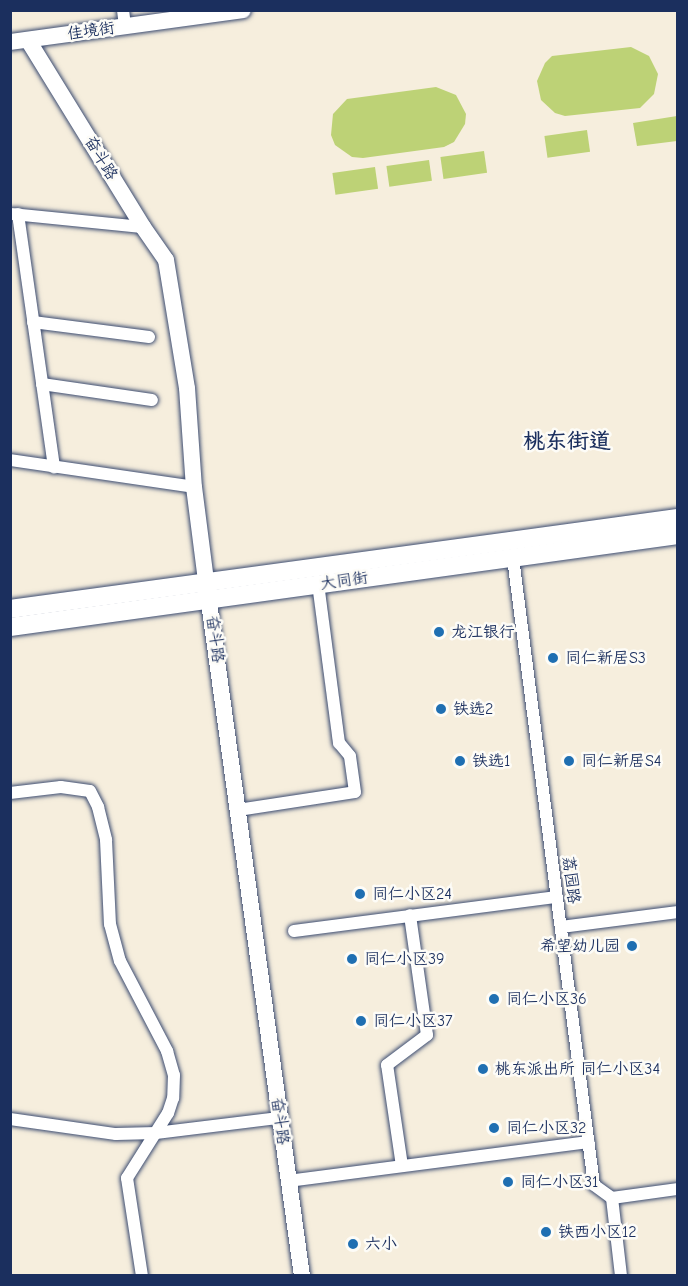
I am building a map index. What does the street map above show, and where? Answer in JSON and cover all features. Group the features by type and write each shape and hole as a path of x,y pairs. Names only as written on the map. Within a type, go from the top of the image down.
{"main road":[{"name":"大同街","path":"10,627 207,590 678,518"},
{"name":"大同街","path":"10,609 207,590 318,584 678,535"}],"street":[{"name":"佳境街","path":"10,42 124,19 243,10"},
{"name":"奋斗路","path":"28,40 143,227 166,260 187,388 194,487 207,590 302,1275"},
{"path":"54,467 33,322 14,214 143,227"},
{"path":"33,322 149,337"},
{"path":"42,384 152,400"},
{"path":"10,460 194,487"},
{"name":"荔园路","path":"513,558 594,1185 612,1198"},
{"path":"238,810 355,792 350,756 339,743 318,584"},
{"path":"10,793 61,787 90,791 98,807 106,840 110,924 120,961 167,1051 174,1075 173,1098 156,1133 127,1178 142,1275"},
{"path":"294,931 557,897"},
{"path":"561,927 678,912"},
{"path":"402,1166 387,1065 427,1035 410,915"},
{"path":"10,1119 116,1134 156,1133 279,1118"},
{"path":"288,1181 588,1142"},
{"path":"621,1275 612,1198 678,1189"}],"green space":[{"path":"631,47 649,56 658,74 654,94 640,108 565,116 555,113 541,100 537,81 545,63 552,56"},
{"path":"436,87 456,95 466,114 465,124 454,142 444,147 363,158 352,157 335,145 331,135 333,114 347,99"},
{"path":"677,116 677,141 637,146 633,123"},
{"path":"587,130 590,152 547,158 544,136"},
{"path":"484,151 487,173 443,179 440,157"},
{"path":"429,160 432,181 389,187 386,166"},
{"path":"375,167 378,189 335,195 332,173"}],"place":[{"name":"龙江银行","path":"439,632"},
{"name":"同仁新居S3","path":"553,658"},
{"name":"铁选2","path":"441,709"},
{"name":"铁选1","path":"460,761"},
{"name":"同仁新居S4","path":"569,761"},
{"name":"同仁小区24","path":"360,894"},
{"name":"希望幼儿园","path":"632,946"},
{"name":"同仁小区39","path":"352,959"},
{"name":"同仁小区36","path":"494,999"},
{"name":"同仁小区37","path":"361,1021"},
{"name":"桃东派出所 同仁小区34","path":"483,1069"},
{"name":"同仁小区32","path":"494,1128"},
{"name":"同仁小区31","path":"508,1182"},
{"name":"铁西小区12","path":"546,1232"},
{"name":"六小","path":"353,1244"}],"district":[{"name":"桃东街道","path":"567,442"}]}
